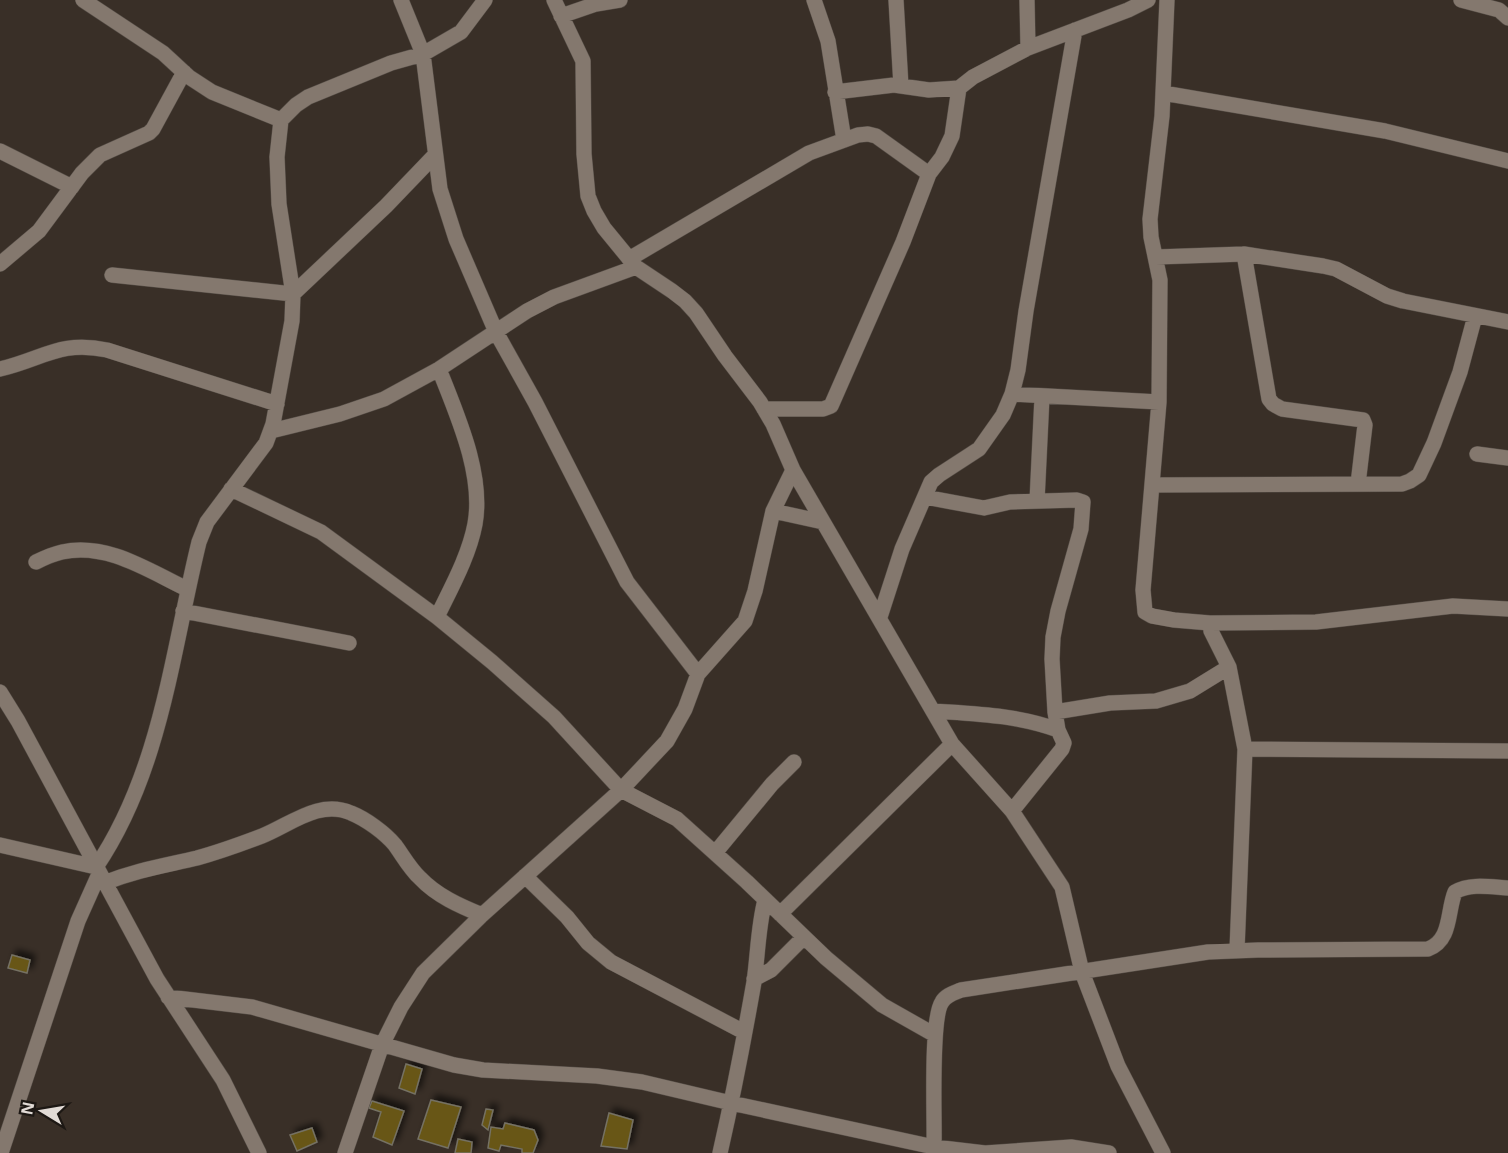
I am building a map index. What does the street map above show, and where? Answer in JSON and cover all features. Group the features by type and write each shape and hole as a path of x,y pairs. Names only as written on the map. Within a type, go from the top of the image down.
{"street":[{"path":"83,0 163,53 212,93 281,120"},
{"path":"401,0 423,54 434,156 440,189 456,239 496,332 535,402 627,582 698,674"},
{"path":"1,1153 78,921 138,788 159,719 199,542 207,522 266,442 270,431 292,321 293,294 279,204 277,157 281,120 308,97 391,63 423,54 460,32 485,0"},
{"path":"554,0 583,61 588,196 594,211 604,228 632,263 686,301 764,409 793,470 952,744 1012,811 1062,887 1082,972 1118,1066 1163,1153"},
{"path":"561,16 596,4 620,0"},
{"path":"814,0 828,41 844,140"},
{"path":"896,0 901,86"},
{"path":"1027,0 1028,48"},
{"path":"835,92 901,86 929,90 959,88 973,77 1028,48 1128,10 1148,0"},
{"path":"1167,0 1163,93 1150,219 1160,280 1159,402 1143,590 1145,612 1152,616 1174,620 1210,623 1317,621 1453,606 1508,609"},
{"path":"1461,0 1498,10 1508,18"},
{"path":"880,617 902,549 931,482 979,449 1003,415 1012,394 1018,370 1026,311 1075,30"},
{"path":"0,264 39,231 72,187 100,155 153,129 184,72"},
{"path":"764,409 823,409 831,406 903,242 929,174 942,157 952,136 959,88"},
{"path":"1163,93 1385,131 1508,161"},
{"path":"270,431 340,414 384,399 439,369 527,311 632,263 809,153 868,134 876,136 929,174"},
{"path":"0,152 72,187"},
{"path":"112,274 293,294 386,206 434,156"},
{"path":"1156,257 1244,254 1336,269 1387,296 1508,322"},
{"path":"1244,254 1269,399 1282,409 1363,420 1365,425 1359,484"},
{"path":"1153,485 1402,484 1410,482 1419,474 1434,443 1460,372 1475,316"},
{"path":"0,369 18,365 54,350 87,346 107,350 277,404"},
{"path":"437,617 471,541 476,523 477,497 471,460 439,369"},
{"path":"1012,394 1159,402"},
{"path":"1037,501 1042,397"},
{"path":"1477,454 1508,458"},
{"path":"345,1153 360,1103 382,1045 401,1007 423,973 482,915 621,790 667,741 685,709 698,674 745,621 755,591 773,511 793,470"},
{"path":"231,489 321,532 437,617 554,717 621,790 677,819 804,937 882,1005 935,1035"},
{"path":"925,497 984,508 1010,502 1077,500 1083,502 1081,529 1053,636 1055,712 1058,730 1064,742 1062,749 1012,811"},
{"path":"773,511 823,522"},
{"path":"36,561 63,551 111,553 187,589"},
{"path":"183,611 349,643"},
{"path":"1210,623 1211,631 1229,667 1245,749 1237,950"},
{"path":"1055,712 1110,703 1156,701 1190,691 1229,667"},
{"path":"0,692 168,997 223,1080 259,1153"},
{"path":"934,711 1013,717 1058,730"},
{"path":"780,914 952,744"},
{"path":"1245,749 1508,751"},
{"path":"715,853 772,784 794,762"},
{"path":"0,845 100,874 133,872 215,852 263,836 323,808 336,809 351,813 393,843 419,878 435,890 448,899 482,915"},
{"path":"525,876 567,917 588,943 611,962 744,1032"},
{"path":"934,1148 935,1035 938,1009 942,1000 961,990 1208,952 1428,949 1435,946 1444,934 1455,892 1471,887 1508,888"},
{"path":"720,1153 754,980 759,921 765,900"},
{"path":"754,980 771,970 804,937"},
{"path":"168,997 252,1007 454,1065 483,1070 631,1080 934,1148 985,1153 1071,1147 1109,1153"}],"building":[{"path":"12,955 30,960 27,973 8,968"},
{"path":"406,1064 422,1069 415,1094 399,1088"},
{"path":"431,1100 461,1107 448,1148 418,1139"},
{"path":"372,1101 404,1111 392,1145 373,1137 381,1112 369,1108"},
{"path":"486,1109 493,1110 488,1130 482,1125"},
{"path":"609,1113 633,1120 627,1149 601,1146"},
{"path":"505,1123 534,1130 538,1140 533,1153 522,1153 522,1149 501,1145 499,1151 488,1148 491,1127 503,1129"},
{"path":"312,1128 317,1142 297,1151 290,1135"},
{"path":"458,1139 472,1142 471,1153 455,1153"}]}
